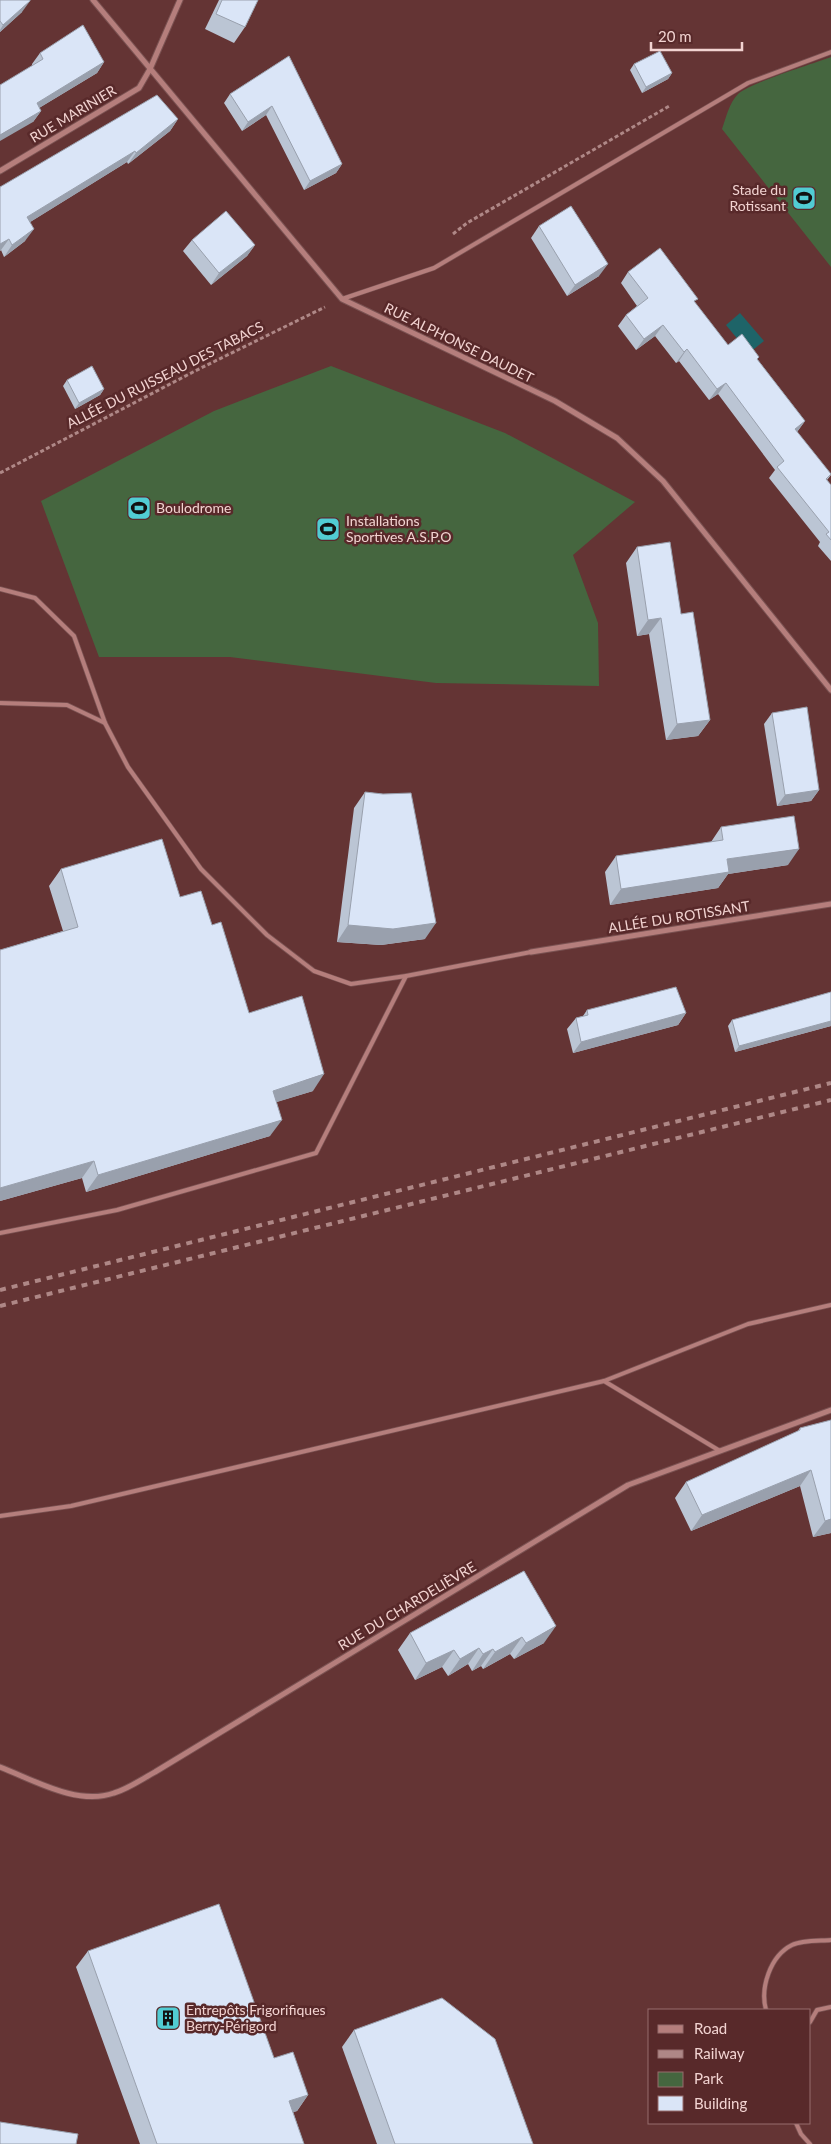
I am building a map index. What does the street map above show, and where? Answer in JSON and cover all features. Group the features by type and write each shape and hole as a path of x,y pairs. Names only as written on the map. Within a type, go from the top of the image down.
{"street":[{"name":"RUE ALPHONSE DAUDET","path":"93,0 342,299 555,401 617,438 662,481 831,690"},
{"name":"RUE MARINIER","path":"0,171 139,88 150,69 180,0"},
{"name":"ALLÉE DU ROTISSANT","path":"531,952 831,904"},
{"name":"RUE DU CHARDELIÈVRE","path":"0,1768 64,1792 94,1797 114,1794 155,1772 628,1485 831,1410"}],"lane":[{"path":"342,299 434,268 748,83 831,52"},
{"path":"0,589 35,598 74,636 105,723 128,767 201,869 267,935 314,972 351,984 406,976 531,952"},
{"path":"0,703 67,705 105,723"},
{"path":"0,1233 117,1210 316,1153 406,976"},
{"path":"0,1516 71,1506 604,1381 748,1324 831,1305"},
{"path":"604,1381 720,1451"},
{"path":"766,2009 766,1981 776,1956 793,1944 831,1940"},
{"path":"811,2020 817,2010 831,2008"},
{"path":"796,2124 801,2134 810,2144"}],"path":[{"name":"ALLÉE DU RUISSEAU DES TABACS","path":"0,473 195,371 342,299"}],"green space":[{"name":"Stade du Rotissant","path":"831,57 831,267 722,129 732,102 738,94 768,79"},
{"name":"Installations Sportives A.S.P.O","path":"331,366 505,433 635,502 573,555 598,623 599,686 436,683 230,657 99,657 41,501 214,411"}],"water":[{"path":"740,313 764,341 749,353 726,325"}],"building":[{"path":"0,0 30,1 3,25 0,21"},
{"path":"222,0 258,0 245,27 216,14"},
{"path":"83,25 104,62 37,103 41,111 0,135 0,85 43,59 40,53"},
{"path":"660,51 672,73 646,87 634,64"},
{"path":"289,56 342,164 310,181 272,106 248,122 230,94"},
{"path":"157,95 178,119 136,153 135,151 27,217 34,229 12,245 9,239 0,244 0,187"},
{"path":"571,206 608,264 575,285 539,226"},
{"path":"226,211 255,245 219,273 192,240"},
{"path":"660,248 698,299 694,301 728,345 742,334 759,357 757,359 805,421 795,429 831,474 826,479 831,485 831,540 826,534 829,532 777,467 784,461 726,383 717,389 687,349 684,352 663,325 644,339 626,315 648,298 628,272"},
{"path":"92,366 104,389 79,403 67,380"},
{"path":"670,542 681,614 693,612 710,720 677,724 661,618 648,620 637,547"},
{"path":"807,707 819,790 785,795 772,713"},
{"path":"365,792 383,794 411,793 436,923 393,929 348,925"},
{"path":"794,816 799,849 727,859 729,872 621,889 616,856 723,840 721,827"},
{"path":"162,839 180,897 201,891 212,925 221,922 249,1013 302,996 324,1074 273,1091 282,1120 98,1175 94,1161 0,1188 0,950 78,927 61,869"},
{"path":"676,987 686,1013 581,1042 576,1018 588,1015 587,1010"},
{"path":"831,992 831,1021 739,1046 732,1020"},
{"path":"831,1420 831,1519 825,1521 811,1470 702,1515 686,1482 800,1430 800,1428"},
{"path":"524,1571 556,1626 526,1643 522,1637 495,1652 493,1649 483,1654 479,1648 460,1659 454,1650 426,1663 410,1633"},
{"name":"Entrepôts Frigorifiques Berry-Périgord","path":"219,1904 274,2058 293,2052 308,2095 289,2101 304,2144 157,2144 88,1951"},
{"path":"442,1998 495,2039 533,2144 395,2144 354,2030"},
{"path":"0,2122 78,2134 76,2144 0,2144"}],"railway":[{"path":"0,1290 831,1083"},
{"path":"0,1306 831,1100"}],"place":[{"name":"Stade du Rotissant","path":"804,198"},
{"name":"Boulodrome","path":"139,508"},
{"name":"Installations Sportives A.S.P.O","path":"328,529"},
{"name":"Entrepôts Frigorifiques Berry-Périgord","path":"168,2018"}]}
